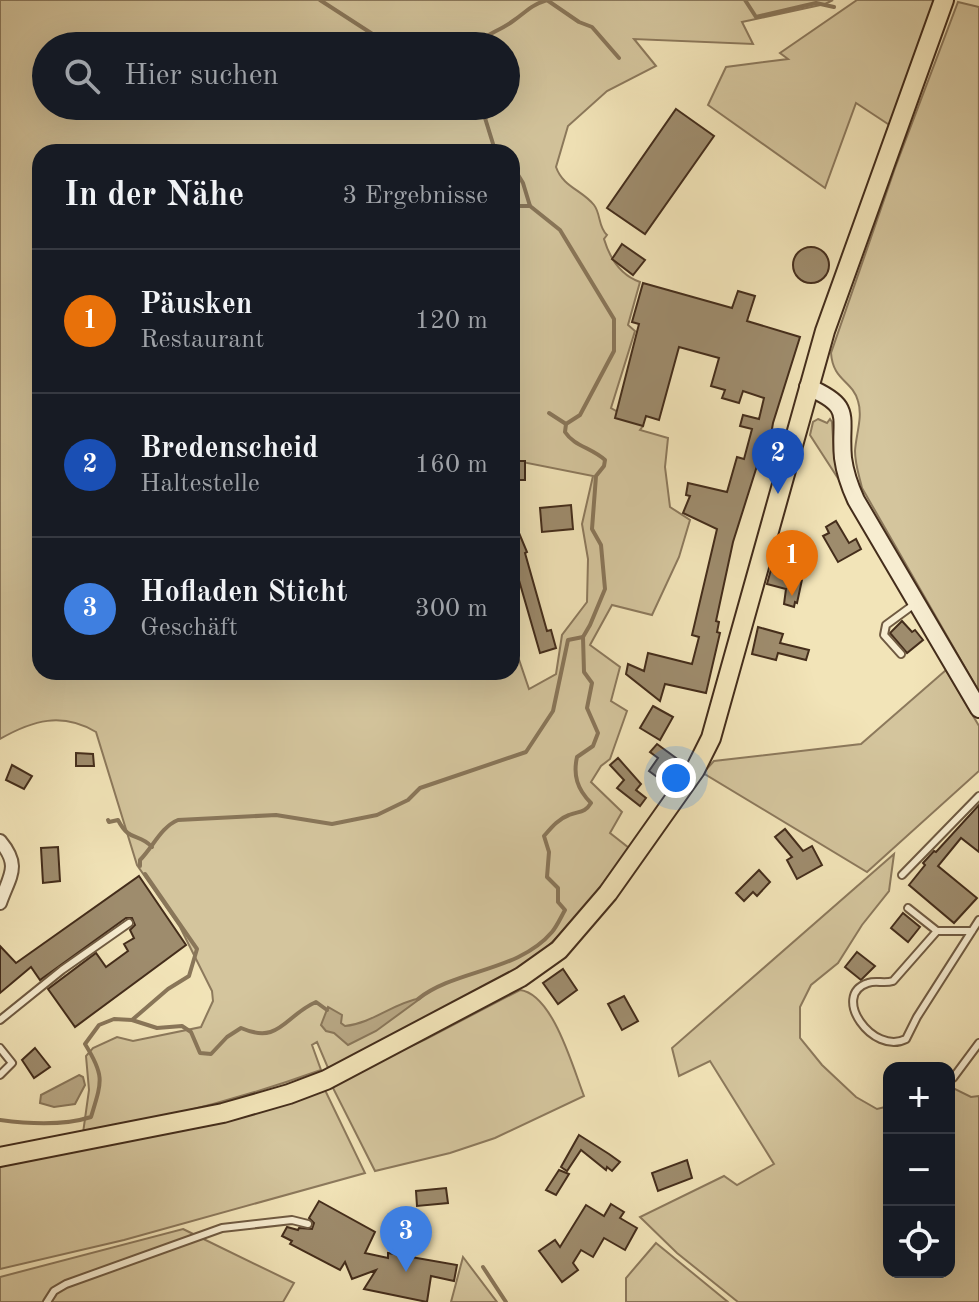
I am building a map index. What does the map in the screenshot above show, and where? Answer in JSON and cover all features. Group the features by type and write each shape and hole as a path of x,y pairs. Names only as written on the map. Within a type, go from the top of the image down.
{"main road":[{"path":"0,1157 223,1113 326,1080 521,977 559,950 608,893 703,756 716,723 825,331 944,0"},
{"path":"808,387 829,396 838,404 843,415 843,455 849,486 977,702"}],"street":[{"path":"0,841 13,861 0,903"}],"lane":[{"path":"901,654 884,635 886,625 916,603"},
{"path":"902,875 979,796"},
{"path":"908,908 937,931 972,931"},
{"path":"937,931 893,981 869,983 857,992 853,1000 856,1015 867,1030 895,1043 906,1039 979,920"},
{"path":"0,1020 62,970 129,923"},
{"path":"955,1075 979,1043"},
{"path":"0,1048 12,1063 0,1075"},
{"path":"47,1302 54,1291 66,1284 222,1228 292,1220 308,1224"}],"shaded area":[{"path":"0,0 833,0 742,22 753,44 634,39 656,66 607,91 568,126 556,167 559,174 596,209 613,260 627,275 640,282 628,325 635,331 611,408 643,426 640,430 668,438 665,467 670,507 690,520 679,557 652,615 612,605 590,645 620,667 611,701 627,711 610,759 601,766 591,782 622,812 610,833 629,848 584,909 537,958 461,1004 328,1068 317,1042 312,1045 321,1070 204,1107 83,1133 89,1090 86,1056 93,1048 117,1037 133,1041 201,1027 213,1001 212,991 180,927 137,865 96,732 59,720 24,727 0,739"},
{"path":"857,0 934,0 891,126 856,103 825,188 708,105 726,67 788,59 780,53"},
{"path":"958,2 979,7 978,690 862,488 855,456 860,419 858,401 835,369 831,353 895,168"},
{"path":"818,419 827,423 830,419 832,422 834,455 841,483 810,435 813,422"},
{"path":"946,670 979,726 979,771 867,872 703,773 714,761 861,744"},
{"path":"894,854 889,891 838,963 811,985 800,1007 800,1038 822,1065 856,1097 877,1109 883,1108 883,1278 955,1278 955,1089 971,1097 979,1096 979,1302 738,1302 677,1253 640,1217 724,1176 737,1185 774,1164 710,1061 679,1076 672,1048"},
{"path":"520,990 532,995 552,1018 584,1096 495,1138 450,1153 375,1171 331,1084"},
{"path":"421,998 376,1031 348,1045 321,1025 328,1007 342,1015 341,1023 345,1026"},
{"path":"79,1075 83,1077 85,1085 75,1104 54,1107 40,1103 41,1095"},
{"path":"324,1088 365,1173 124,1240 0,1269 0,1163"},
{"path":"183,1229 294,1283 283,1302 0,1302 0,1277"},
{"path":"656,1243 728,1302 626,1302 626,1278"},
{"path":"463,1257 497,1302 451,1302"}],"building":[{"path":"676,109 714,136 645,234 607,208"},
{"path":"622,244 645,260 633,275 612,259"},
{"path":"811,247 824,252 829,265 824,278 811,283 798,278 793,265 798,252"},
{"path":"643,283 732,308 738,291 755,296 747,321 800,337 773,423 768,452 762,450 733,542 716,621 719,622 717,632 720,633 706,693 665,684 660,701 626,674 628,664 644,671 648,653 692,664 699,637 692,635 717,529 683,513 690,496 686,495 688,483 727,492 737,457 744,459 752,429 740,426 743,415 759,419 764,398 743,391 739,403 722,398 725,390 711,386 719,358 679,347 659,420 646,416 643,426 615,418 639,324 632,322"},
{"path":"520,461 525,461 525,480 520,480"},
{"path":"571,505 573,529 542,532 540,508"},
{"path":"836,521 849,543 856,539 861,549 838,562 823,536 829,533 826,527"},
{"path":"520,535 547,631 551,630 556,648 540,653 520,584"},
{"path":"777,548 803,555 798,574 803,575 794,607 784,604 786,589 767,584"},
{"path":"902,621 923,640 907,653 890,633"},
{"path":"758,627 783,634 780,643 809,650 806,660 778,653 776,660 752,654"},
{"path":"653,706 673,717 660,740 640,728"},
{"path":"657,744 676,758 660,779 649,771 658,758 650,752"},
{"path":"76,753 93,754 94,766 76,766"},
{"path":"618,758 641,784 636,790 646,798 640,806 617,788 624,780 610,765"},
{"path":"12,765 32,776 24,789 6,780"},
{"path":"979,805 979,852 961,838 938,866 977,898 954,923 909,885 925,865 923,863"},
{"path":"785,829 803,851 812,846 822,865 797,879 787,860 792,857 775,837"},
{"path":"58,847 60,881 43,883 41,848"},
{"path":"759,870 770,882 757,896 753,892 744,901 736,893"},
{"path":"139,876 186,945 75,1027 48,989 96,953 106,967 128,951 124,944 134,938 130,930 135,925 132,918 126,918 40,980 31,967 0,993 0,946 16,963"},
{"path":"903,913 920,927 908,942 891,928"},
{"path":"857,952 875,966 861,980 845,967"},
{"path":"563,969 577,990 558,1004 543,983"},
{"path":"624,996 638,1021 622,1030 608,1004"},
{"path":"35,1048 50,1067 34,1078 22,1060"},
{"path":"579,1135 620,1162 612,1171 607,1167 606,1170 581,1150 567,1171 561,1167"},
{"path":"687,1160 692,1178 658,1191 652,1173"},
{"path":"559,1170 569,1174 556,1195 546,1190"},
{"path":"446,1188 448,1203 417,1206 416,1191"},
{"path":"319,1201 375,1232 365,1253 388,1258 388,1253 457,1265 454,1281 431,1276 427,1302 364,1289 376,1270 352,1279 345,1262 340,1270 290,1244 292,1241 282,1236 287,1227 312,1229 314,1223 309,1218"},
{"path":"611,1204 624,1212 620,1218 637,1228 625,1250 604,1238 593,1257 581,1250 573,1263 578,1270 562,1282 539,1251 555,1240 560,1247 586,1205 604,1216"}],"waterway":[{"path":"320,0 369,32"},
{"path":"547,0 579,22 592,27 619,58"},
{"path":"494,32 547,0"},
{"path":"745,0 756,17 816,3 834,7"},
{"path":"486,120 493,144"},
{"path":"418,999 433,989 522,955 552,932 565,910 558,902 558,888 547,877 549,852 544,836 561,819 584,810 591,803 579,787 576,770 577,757 593,746 598,733 587,708 592,683 584,672 583,637 605,589 601,545 592,529 596,476 605,460 573,441 565,432 566,424 580,415 614,351 614,319 560,230 530,206 520,178"},
{"path":"520,206 530,206"},
{"path":"549,413 566,424"},
{"path":"140,866 140,860 162,832 178,820 276,815 332,824 377,815 408,800 420,788 526,752 553,711 568,640 583,637"},
{"path":"108,820 118,820 126,832 152,847"},
{"path":"132,1020 168,989 189,976 197,949 145,874"},
{"path":"0,1120 46,1123 91,1117 100,1079 85,1044 99,1025 114,1019 132,1020 157,1028 182,1026 191,1032 200,1053 211,1054 241,1028 254,1032 273,1031 316,1002 327,1010"},
{"path":"483,1267 506,1302"}],"place":[{"name":"Bredenscheid","path":"778,494"},
{"name":"Päusken","path":"792,596"},
{"name":"Hofladen Sticht","path":"406,1272"}]}
